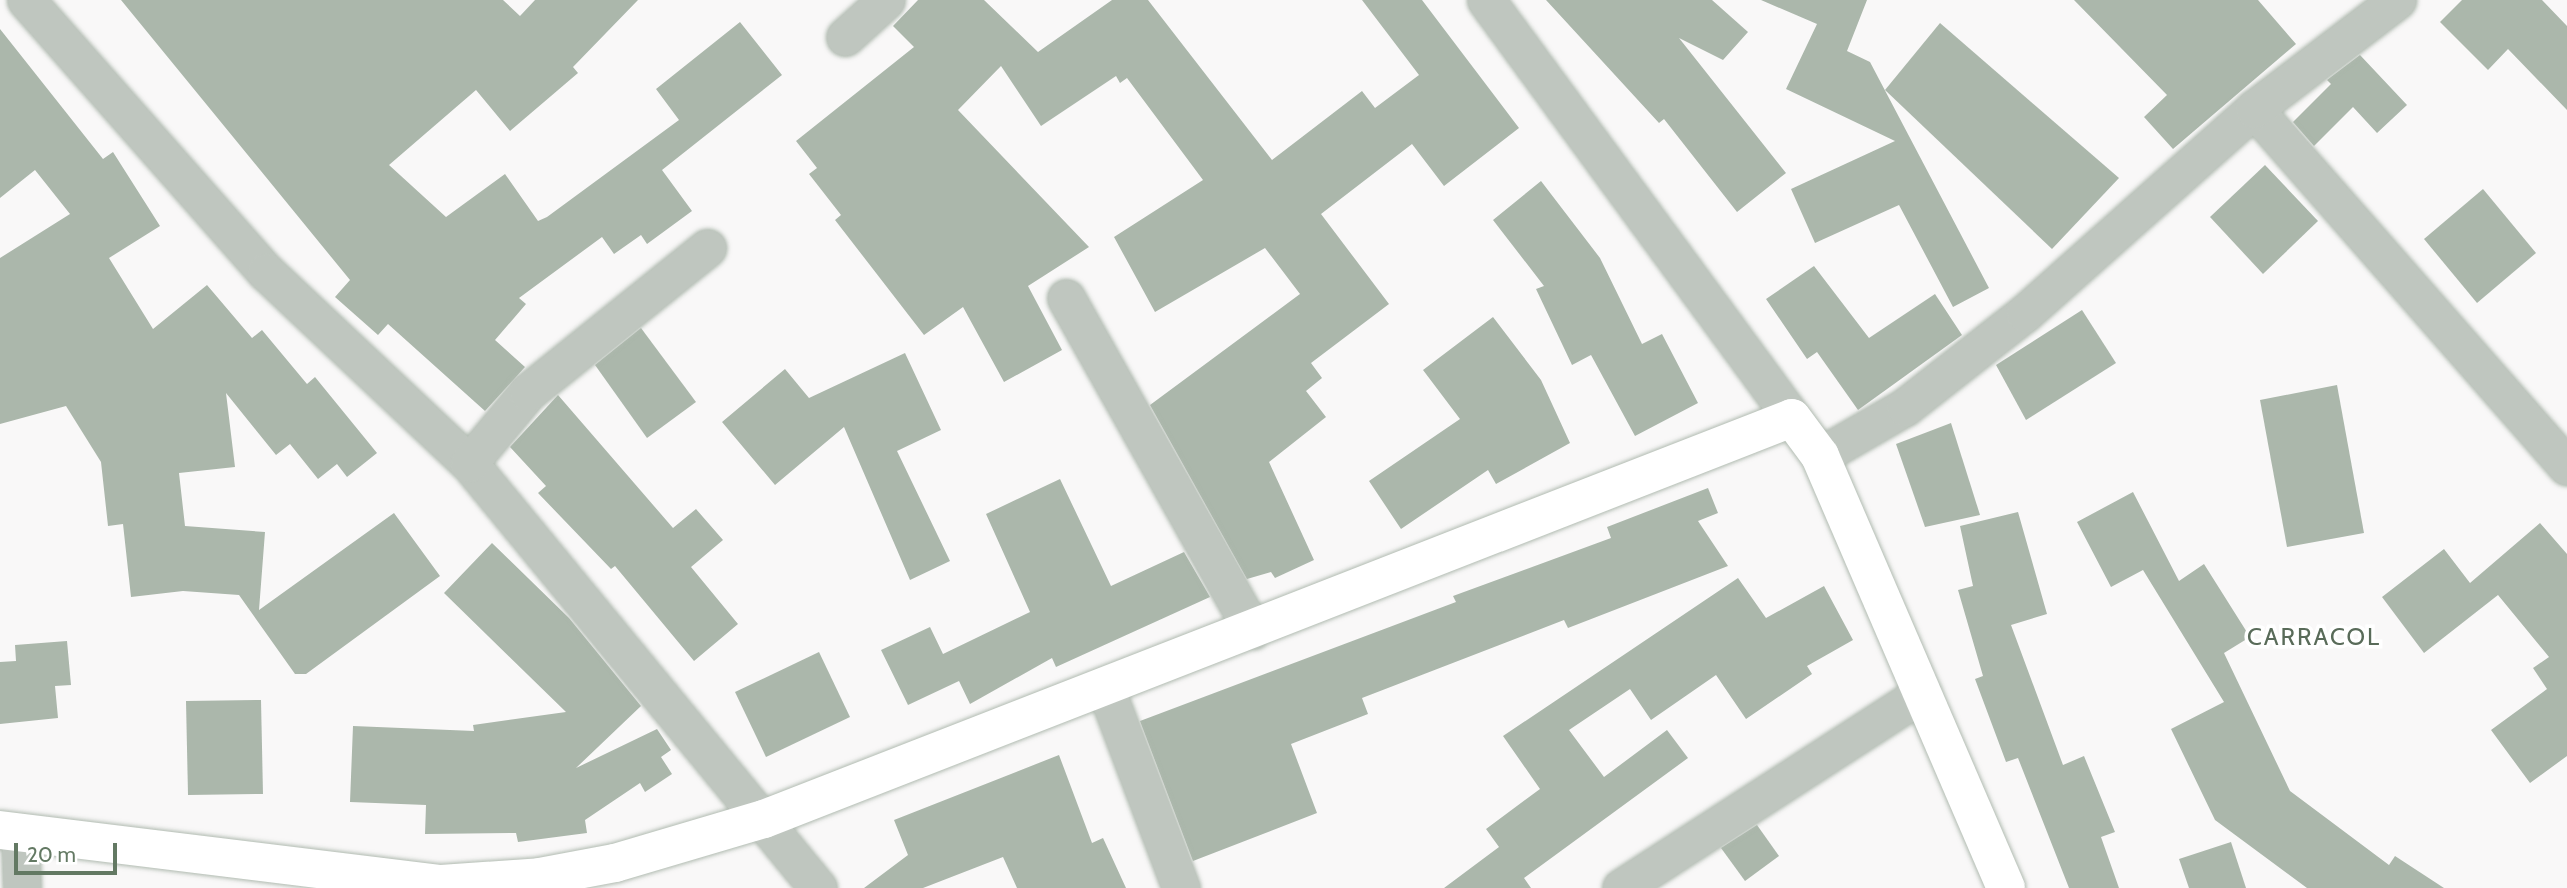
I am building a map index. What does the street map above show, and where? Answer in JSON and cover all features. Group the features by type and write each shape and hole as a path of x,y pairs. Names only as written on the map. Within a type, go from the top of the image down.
{"main road":[{"path":"10,832 441,884 542,883 764,819 1792,418 1820,456 2006,888"}],"street":[{"path":"26,0 266,272 469,463 818,888"},
{"path":"845,37 887,0"},
{"path":"1486,0 1792,418"},
{"path":"1820,456 1905,407 2025,313 2254,109 2358,11 2397,0"},
{"path":"2254,109 2567,466"},
{"path":"469,463 528,392 707,248"},
{"path":"1066,298 1252,630"},
{"path":"1105,687 1181,888"},
{"path":"1620,888 1923,693"},
{"path":"10,832 22,888"}],"building":[{"path":"121,0 503,0 520,16 535,0 638,0 573,67 578,73 510,131 476,90 389,165 446,217 505,174 538,221 547,217 679,120 656,89 740,22 782,75 662,170 692,211 647,244 641,235 614,254 602,237 519,298 526,304 495,340 525,367 485,411 388,324 378,335 335,297 350,280"},
{"path":"918,0 984,0 1038,52 1112,0 1148,0 1272,160 1362,91 1375,108 1419,75 1362,0 1422,0 1519,128 1444,186 1412,144 1321,214 1389,304 1311,363 1322,378 1306,391 1326,417 1269,462 1314,560 1275,578 1271,572 1247,579 1150,405 1300,294 1265,248 1155,312 1114,237 1203,180 1127,78 1120,83 1116,76 1041,126 1001,66 958,110 1089,247 1028,286 1062,350 1004,382 963,307 924,335 835,220 841,215 809,174 817,168 796,141 914,47 893,26"},
{"path":"1546,0 1712,0 1748,32 1723,60 1679,38 1786,173 1737,212 1664,119 1659,123"},
{"path":"1761,0 1867,0 1847,51 1870,62 1989,288 1953,307 1899,205 1815,243 1791,189 1895,141 1786,89 1817,24"},
{"path":"2074,0 2258,0 2296,44 2173,149 2144,117 2167,95"},
{"path":"2462,0 2542,0 2567,26 2567,110 2508,49 2488,70 2440,22"},
{"path":"1940,23 2119,178 2052,249 1885,90"},
{"path":"0,29 103,159 113,152 160,226 109,258 153,329 207,285 252,338 262,330 307,384 315,377 377,453 347,477 337,464 318,479 290,444 276,455 226,393 235,467 179,473 185,526 265,532 259,610 394,513 440,576 306,674 295,674 239,595 183,591 131,597 123,524 108,526 101,462 66,406 0,424 0,258 70,214 35,170 0,198"},
{"path":"2360,55 2407,105 2377,133 2353,107 2314,146 2293,122 2331,84 2327,80"},
{"path":"2265,165 2318,221 2263,274 2210,217"},
{"path":"1541,181 1600,258 1642,344 1662,334 1698,403 1635,436 1591,355 1572,365 1536,289 1544,286 1493,220"},
{"path":"2483,189 2536,253 2477,303 2424,239"},
{"path":"1814,266 1869,338 1935,294 1962,335 1858,410 1817,352 1807,359 1766,299"},
{"path":"2082,310 2116,363 2026,420 1996,365"},
{"path":"1493,317 1541,380 1570,443 1496,484 1488,470 1401,529 1369,481 1460,419 1423,370"},
{"path":"641,328 696,402 647,438 595,365"},
{"path":"905,353 941,430 897,451 950,561 910,580 844,427 775,485 722,422 785,369 809,398"},
{"path":"2337,385 2364,533 2287,547 2260,400"},
{"path":"558,395 673,528 696,509 723,540 691,567 738,624 694,661 615,566 611,569 538,493 546,486 510,447"},
{"path":"1951,423 1980,515 1925,527 1896,444"},
{"path":"1060,479 1111,586 1184,552 1210,597 1056,667 1052,658 970,704 959,681 908,705 881,650 930,627 943,654 1030,612 986,514"},
{"path":"1708,488 1718,513 1698,521 1728,566 1568,628 1564,620 1362,698 1368,714 1291,744 1317,813 1193,861 1140,721 1456,602 1453,596 1611,538 1607,527"},
{"path":"2133,492 2179,581 2204,564 2250,637 2224,653 2290,791 2389,865 2395,856 2444,888 2307,888 2215,820 2171,729 2224,702 2143,570 2111,587 2077,522"},
{"path":"2018,512 2047,614 2011,625 2063,765 2084,756 2115,832 2101,837 2119,888 2069,888 2018,758 2006,762 1975,679 1983,676 1958,590 1973,586 1960,526"},
{"path":"2540,523 2567,554 2567,756 2530,783 2491,730 2547,689 2533,668 2549,657 2498,595 2424,653 2382,597 2444,549 2470,583"},
{"path":"492,543 569,618 641,706 576,768 657,729 671,750 661,757 672,774 645,792 640,783 585,820 587,833 518,842 516,833 425,834 426,805 350,802 353,726 474,731 473,725 566,712 444,593"},
{"path":"1738,578 1766,618 1824,586 1853,640 1807,666 1812,674 1746,719 1716,675 1651,720 1630,689 1569,730 1604,777 1667,730 1688,758 1524,878 1531,888 1444,888 1499,847 1486,829 1540,789 1503,736"},
{"path":"67,641 71,685 55,686 58,718 0,724 0,662 16,661 15,645"},
{"path":"819,652 850,717 766,757 735,692"},
{"path":"261,700 263,794 188,795 186,701"},
{"path":"1059,755 1092,843 1103,838 1126,888 1017,888 1003,857 923,888 864,888 908,855 894,820"},
{"path":"1757,825 1779,856 1745,881 1721,848"},
{"path":"2231,842 2246,888 2189,888 2179,859"}],"district":[{"name":"CARRACOL","path":"2314,637"}]}
